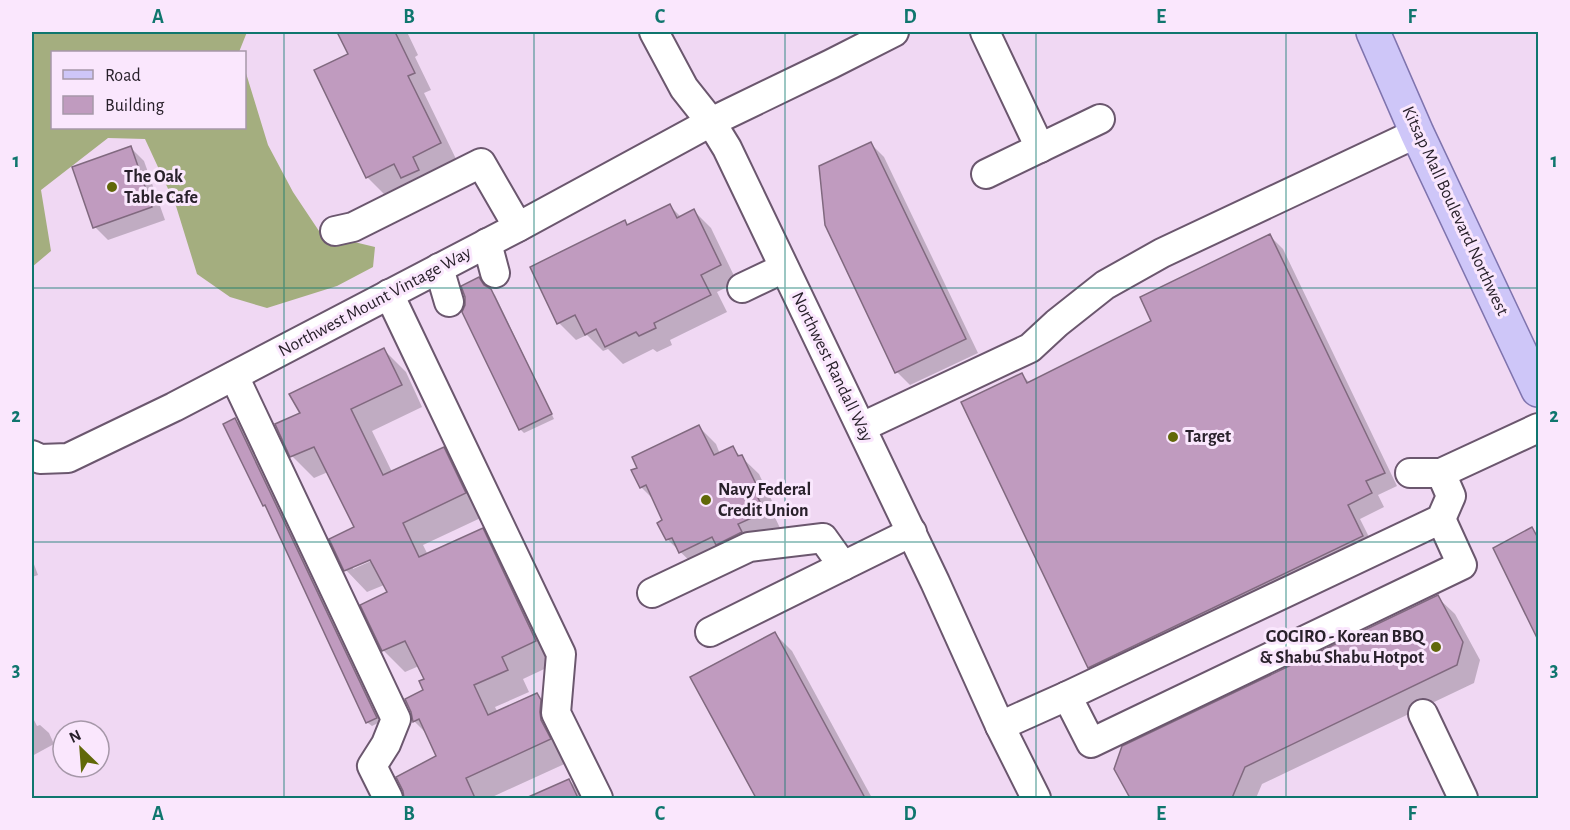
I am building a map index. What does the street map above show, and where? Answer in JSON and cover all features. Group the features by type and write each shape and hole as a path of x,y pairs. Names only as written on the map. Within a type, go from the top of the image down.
{"main road":[{"name":"Kitsap Mall Boulevard Northwest","path":"1373,32 1417,133 1539,390"}],"street":[{"name":"Northwest Randall Way","path":"654,32 684,88 711,122 727,148 912,532 1000,726 1036,798"},
{"path":"711,122 894,32"},
{"path":"984,32 1040,148"},
{"path":"986,174 1100,119"},
{"name":"Northwest Mount Vintage Way","path":"32,455 40,459 68,458 234,376 518,227 711,122"},
{"path":"861,427 1030,348 1105,285 1162,253 1417,133"},
{"path":"335,231 353,227 481,163 518,227"},
{"path":"487,243 495,273"},
{"path":"439,268 449,302"},
{"path":"742,288 784,268"},
{"path":"389,294 561,654 556,713 598,798"},
{"path":"234,376 396,719 386,744 372,766 388,798"},
{"path":"1410,473 1441,473 1539,428"},
{"path":"1000,726 1441,519 1451,496 1441,473"},
{"path":"1068,696 1090,743 1462,565 1441,519"},
{"path":"710,632 912,532"},
{"path":"652,592 749,547 823,538 843,566"},
{"path":"1423,714 1463,798"}],"green space":[{"path":"32,32 247,32 239,51 51,51 51,129 246,129 246,73 268,145 293,192 321,234 375,247 373,267 337,286 267,308 230,297 197,274 176,206 145,139 108,138 41,190 51,251 32,267"}],"building":[{"path":"337,32 395,32 415,73 408,76 441,143 413,157 419,170 401,178 394,164 366,178 314,70 348,54"},
{"path":"871,142 966,339 895,373 825,225 819,166"},
{"name":"The Oak Table Cafe","path":"131,146 152,207 93,228 72,167"},
{"path":"670,204 677,218 694,209 721,265 701,275 711,295 654,323 656,328 639,336 636,332 605,347 596,329 585,335 575,315 557,324 530,267 625,220 627,225"},
{"name":"Target","path":"1270,234 1385,473 1366,481 1372,493 1348,505 1363,536 1088,668 961,402 1022,373 1027,383 1151,321 1140,297"},
{"path":"479,277 484,285 491,289 552,414 519,430 462,312 465,297 461,286"},
{"path":"384,348 402,385 351,409 383,475 444,447 466,493 403,523 419,557 483,528 536,641 502,657 508,670 474,685 488,715 537,693 541,700 541,720 551,739 466,778 475,798 404,798 396,777 436,756 419,719 413,722 405,699 423,690 419,681 424,679 405,641 382,651 360,605 387,592 370,560 344,571 329,539 354,527 314,447 290,457 275,424 300,413 289,394"},
{"path":"235,418 377,718 366,723 265,505 263,506 223,424"},
{"name":"Navy Federal Credit Union","path":"699,425 714,455 733,446 738,456 742,455 756,484 752,486 765,512 738,524 742,532 716,545 712,537 679,553 672,538 666,540 657,523 662,520 646,485 640,488 631,470 637,468 632,457"},
{"path":"1532,527 1539,540 1539,642 1493,548"},
{"path":"1438,595 1463,642 1457,665 1245,767 1232,798 1130,798 1114,769 1122,746"},
{"path":"775,632 865,798 756,798 690,677"},
{"path":"569,779 578,798 526,798"}],"place":[{"name":"The Oak Table Cafe","path":"112,187"},
{"name":"Target","path":"1173,437"},
{"name":"Navy Federal Credit Union","path":"706,500"},
{"name":"GOGIRO - Korean BBQ & Shabu Shabu Hotpot","path":"1436,647"}]}
